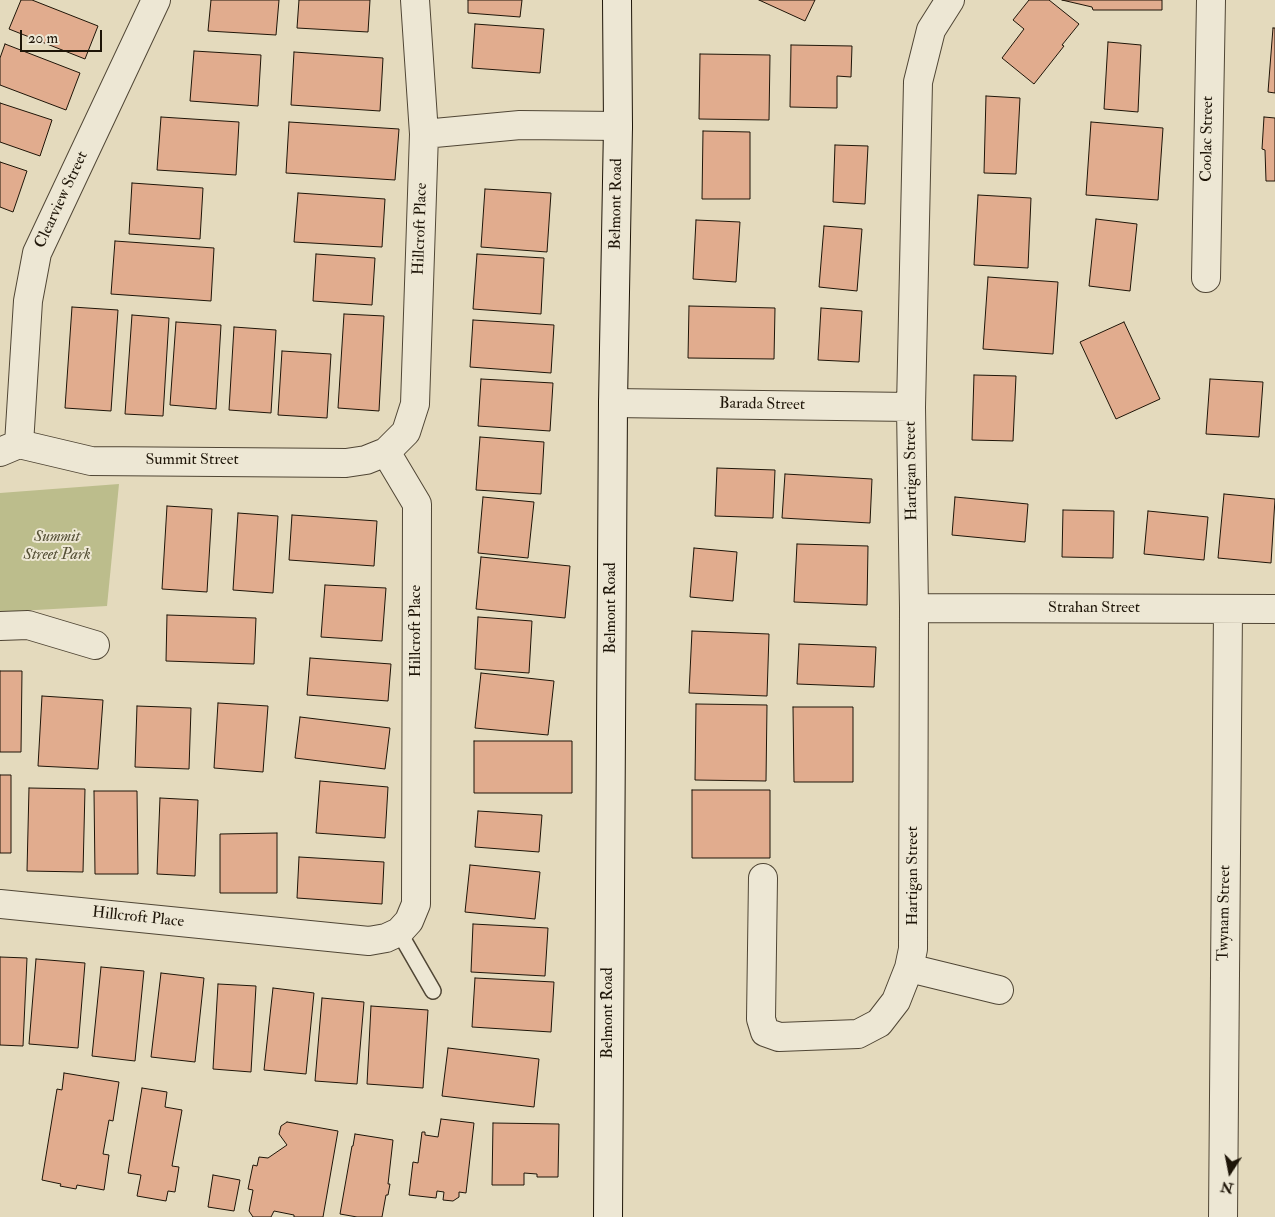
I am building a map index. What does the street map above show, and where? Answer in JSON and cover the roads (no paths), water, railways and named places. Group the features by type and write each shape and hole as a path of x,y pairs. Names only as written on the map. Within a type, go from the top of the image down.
{"street":[{"name":"Clearview Street","path":"10,448 28,301 37,253 156,0"},
{"name":"Hillcroft Place","path":"0,904 369,941 386,938 399,932 409,922 416,904 417,504 386,452 406,432 415,404 424,134 414,0"},
{"name":"Belmont Road","path":"608,1217 613,403 618,126 617,0"},
{"name":"Hartigan Street","path":"911,958 914,608 911,407 918,82 931,30 950,0"},
{"name":"Coolac Street","path":"1206,278 1211,0"},
{"path":"424,134 520,125 618,126"},
{"name":"Barada Street","path":"613,403 911,407"},
{"name":"Summit Street","path":"10,448 90,461 346,463 366,460 386,452"},
{"name":"Strahan Street","path":"914,608 1275,610"},
{"name":"Twynam Street","path":"1223,1217 1228,609"},
{"path":"0,626 28,625 95,645"},
{"path":"762,878 761,1020 765,1032 779,1037 858,1034 879,1023 896,1001 911,958 999,990"}],"lane":[{"path":"399,932 433,991"}],"park label":[{"name":"Summit Street Park","path":"57,547"}]}
